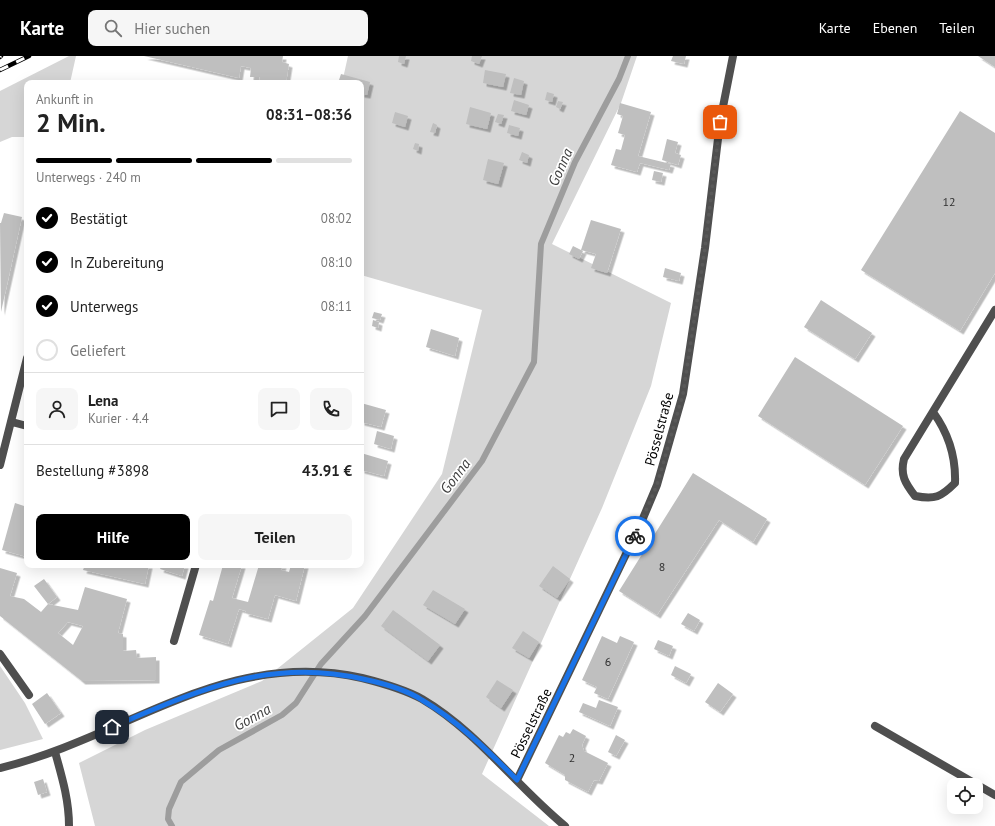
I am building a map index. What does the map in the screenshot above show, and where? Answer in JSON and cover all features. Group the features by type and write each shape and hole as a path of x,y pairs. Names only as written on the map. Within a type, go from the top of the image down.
{"street":[{"name":"Pösselstraße","path":"517,780 641,523 657,485 683,394 705,248 720,122 733,56"},
{"path":"933,412 944,426 952,448 956,466 955,482 947,491 934,499 915,496 907,486 901,470 904,459 995,310"},
{"path":"0,465 24,371"},
{"path":"12,422 24,425"},
{"path":"174,641 195,568"},
{"path":"0,654 29,696"},
{"path":"0,768 55,752 208,688 245,678 286,672 326,673 374,681 422,699 476,741 548,812 565,826"},
{"path":"875,726 995,795"},
{"path":"55,752 69,810 69,826"}],"shaded area":[{"path":"69,56 76,56 71,80 24,80 24,137 12,137 0,142 0,91"},
{"path":"348,56 637,56 621,103 552,244 671,303 651,386 602,508 482,774 549,826 95,826 79,763 145,730 262,681 353,608 442,474 482,310 364,276 364,80 343,80"},
{"path":"0,666 25,703 43,739 0,750"}],"building":[{"path":"144,56 283,56 282,62 289,64 286,80 260,80 260,77 250,77 251,68 241,66 239,78"},
{"path":"399,56 406,56 404,64 398,62"},
{"path":"472,56 482,56 479,64 471,61"},
{"path":"673,56 686,56 684,64 671,61"},
{"path":"978,56 995,56 995,67"},
{"path":"485,70 506,74 503,87 483,83"},
{"path":"341,74 363,80 339,80"},
{"path":"514,78 524,81 521,95 510,93"},
{"path":"364,80 370,82 367,95 364,94"},
{"path":"547,92 554,94 552,102 545,100"},
{"path":"514,100 529,105 526,115 511,111"},
{"path":"558,101 563,102 560,109 556,107"},
{"path":"620,103 651,112 638,156 671,164 669,170 640,163 637,172 611,165 616,149 621,150 625,135 618,133 623,116 617,114"},
{"path":"470,107 491,113 487,129 466,124"},
{"path":"960,111 995,133 995,273 960,331 861,270"},
{"path":"395,112 408,116 405,127 392,123"},
{"path":"498,114 504,115 501,124 495,122"},
{"path":"433,123 437,125 435,133 430,132"},
{"path":"509,125 520,128 518,136 507,133"},
{"path":"667,139 678,142 675,153 681,155 678,165 662,160"},
{"path":"415,143 419,144 418,151 413,149"},
{"path":"522,152 529,155 527,163 519,160"},
{"path":"488,159 504,163 498,184 483,180"},
{"path":"654,171 663,173 661,182 652,180"},
{"path":"4,213 22,217 1,312 0,223"},
{"path":"591,220 621,229 607,273 591,268 596,254 581,250"},
{"path":"573,246 583,251 579,259 569,254"},
{"path":"665,268 681,273 679,281 663,277"},
{"path":"821,300 872,333 855,359 804,327"},
{"path":"374,312 382,314 380,320 372,318"},
{"path":"373,320 379,322 378,328 372,326"},
{"path":"431,329 459,338 455,356 426,347"},
{"path":"795,357 903,426 865,485 758,416"},
{"path":"364,404 386,410 381,427 364,423"},
{"path":"377,431 394,436 391,449 374,444"},
{"path":"364,454 388,461 384,476 364,471"},
{"path":"693,473 767,519 753,542 719,520 657,615 619,591"},
{"path":"15,503 24,506 24,556 2,550"},
{"path":"553,566 570,579 557,598 539,586"},
{"path":"0,568 17,573 10,596 24,599 41,612 48,604 78,610 85,587 127,599 118,633 123,634 123,651 136,650 137,658 156,657 156,680 82,681 0,616","holes":["68,622 83,626 73,645 58,633"]},
{"path":"84,568 148,568 145,584 83,570"},
{"path":"160,568 184,568 182,576"},
{"path":"222,568 241,568 232,598 248,602 258,568 282,568 281,570 289,572 290,568 304,568 296,601 275,595 268,619 245,613 246,611 239,609 228,644 199,635 210,600 213,601"},
{"path":"44,579 57,597 48,604 34,586"},
{"path":"433,590 465,609 455,624 423,605"},
{"path":"393,610 440,645 428,661 381,626"},
{"path":"688,613 700,620 694,631 681,624"},
{"path":"523,631 539,642 529,658 512,648"},
{"path":"602,636 617,643 620,636 634,642 608,699 594,693 597,687 582,680"},
{"path":"658,640 673,646 669,656 654,649"},
{"path":"675,666 691,674 686,683 671,675"},
{"path":"497,680 513,690 501,708 486,697"},
{"path":"718,683 733,694 720,712 705,702"},
{"path":"47,693 61,713 45,724 32,704"},
{"path":"599,700 618,707 610,726 579,712 583,703 596,708"},
{"path":"573,729 586,736 582,745 584,751 608,763 599,781 594,780 588,792 565,780 565,775 545,763 559,735 563,737 566,732 570,734"},
{"path":"616,735 625,740 616,756 608,752"},
{"path":"43,779 47,792 38,795 34,782"}],"waterway":[{"name":"Gonna","path":"172,826 168,819 169,809 181,782 219,750 282,715 296,703 321,664 365,616 482,461 534,362 541,244 575,162 619,79 628,56"}],"railway":[{"path":"0,70 29,56"}],"way so far":[{"path":"635,536 657,485 683,394 705,248 720,122"}],"route":[{"path":"112,727 191,694 226,682 264,674 286,672 326,673 350,676 374,681 399,689 422,699 476,741 517,780 526,765 635,536"}]}
